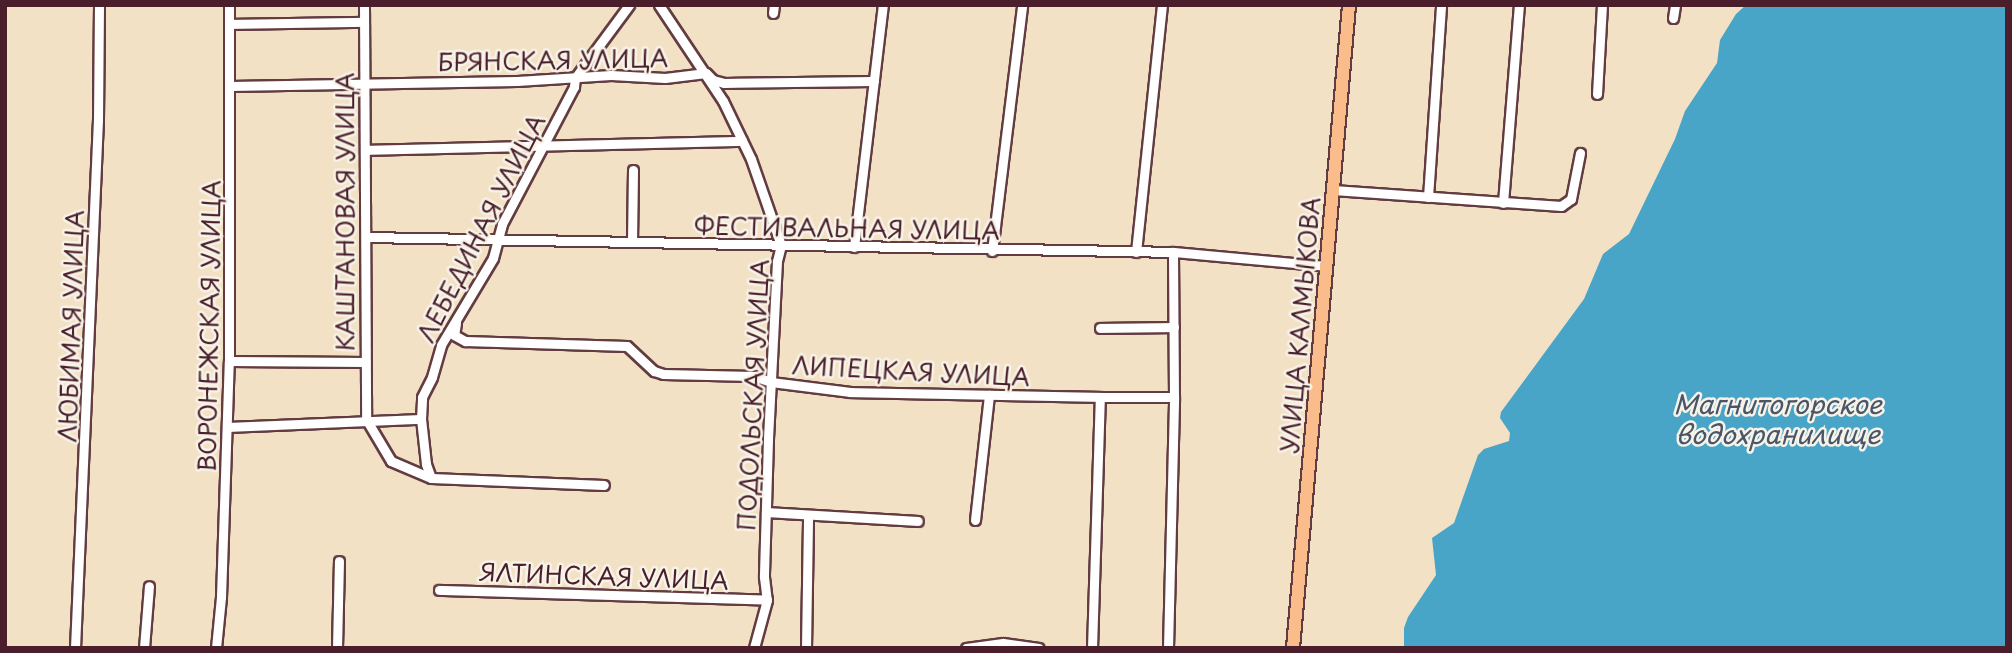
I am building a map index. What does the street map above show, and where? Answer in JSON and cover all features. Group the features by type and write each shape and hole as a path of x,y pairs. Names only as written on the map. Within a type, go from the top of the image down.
{"main road":[{"name":"УЛИЦА КАЛМЫКОВА","path":"1293,648 1349,5"}],"street":[{"name":"ЛЮБИМАЯ УЛИЦА","path":"75,648 98,134 99,5"},
{"name":"ВОРОНЕЖСКАЯ УЛИЦА","path":"216,648 229,361 229,5"},
{"name":"КАШТАНОВАЯ УЛИЦА","path":"363,5 366,419"},
{"name":"ЛЕБЕДИНАЯ УЛИЦА","path":"431,478 426,464 421,419 422,397 432,377 441,345 486,272 508,212 543,147 575,78 629,5"},
{"name":"ПОДОЛЬСКАЯ УЛИЦА","path":"659,5 706,74 742,141 781,246 777,261 771,383 764,577 767,600 754,648"},
{"path":"854,247 883,5"},
{"path":"992,251 1022,5"},
{"path":"1136,252 1162,5"},
{"path":"1428,197 1441,5"},
{"path":"1503,203 1519,5"},
{"path":"1597,94 1602,5"},
{"path":"1673,18 1675,5"},
{"path":"230,23 364,22"},
{"name":"БРЯНСКАЯ УЛИЦА","path":"230,86 611,75 665,78 706,74 713,80 724,83 874,81"},
{"path":"365,150 742,141"},
{"path":"1333,190 1561,206 1567,203 1572,194 1580,153"},
{"path":"632,242 633,170"},
{"name":"ФЕСТИВАЛЬНАЯ УЛИЦА","path":"366,237 992,251 1173,252 1326,266"},
{"path":"1168,648 1174,397 1173,252"},
{"name":"ЛИПЕЦКАЯ УЛИЦА","path":"456,323 454,335 460,340 627,346 657,373 753,376 771,383 850,392 1174,397"},
{"path":"1100,328 1174,327"},
{"path":"229,361 365,362"},
{"path":"975,520 989,395"},
{"path":"1092,648 1100,397"},
{"path":"366,419 391,461 431,478 604,485"},
{"path":"227,427 366,419 421,419"},
{"path":"766,512 919,521"},
{"path":"806,648 808,515"},
{"path":"337,648 338,561"},
{"path":"144,648 149,586"},
{"name":"ЯЛТИНСКАЯ УЛИЦА","path":"439,590 767,600"},
{"path":"966,648 1003,643 1039,648"}],"water":[{"name":"Магнитогорское водохранилище","path":"1746,5 2007,5 2007,648 1404,648 1404,628 1408,617 1436,575 1432,538 1454,523 1478,455 1484,449 1509,441 1510,433 1500,418 1501,412 1584,299 1603,254 1629,234 1675,139 1685,111 1717,63 1720,40 1736,14"}]}
